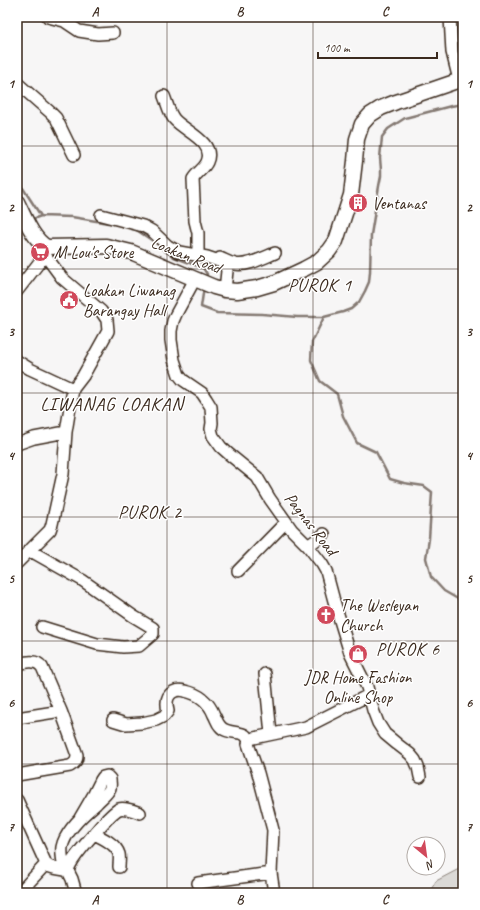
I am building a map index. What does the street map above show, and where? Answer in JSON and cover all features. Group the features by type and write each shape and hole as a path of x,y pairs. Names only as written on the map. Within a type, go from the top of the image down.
{"main road":[{"name":"Loakan Road","path":"46,251 106,246 131,252 219,289 237,291 257,288 274,283 317,262 329,251 336,240 351,195 356,161 356,139 362,124 370,115 381,108 396,102 461,80"},
{"path":"18,205 32,232 46,251"}],"street":[{"path":"48,17 64,21 79,31 98,34 113,34"},
{"path":"450,17 452,52 461,80"},
{"path":"17,83 56,118 74,155"},
{"path":"164,96 170,113 174,119 198,138 206,148 208,154 207,162 204,167 195,175 193,179 195,221 203,256"},
{"path":"101,215 143,226 152,231 168,246 186,254 222,258 230,263 239,265 259,260 275,253"},
{"path":"17,291 46,251 62,278 101,311 107,320 108,331 83,376 73,389 66,432 63,474 50,530 17,563"},
{"path":"203,256 224,263 227,271 219,289"},
{"name":"Pagnas Road","path":"196,279 176,314 171,331 172,348 179,375 183,380 202,392 211,407 211,428 213,436 221,447 257,477 286,522 322,564 326,571 348,647 367,687 378,723 385,734 416,760 420,776"},
{"path":"17,360 30,369 73,389"},
{"path":"17,444 34,438 66,432"},
{"path":"238,571 286,522"},
{"path":"308,546 324,534"},
{"path":"29,550 82,580 152,628 153,634 139,646 123,647 97,644 42,627"},
{"path":"17,664 32,662 40,664 42,667 77,755 77,760 70,766 17,775"},
{"path":"265,674 271,734"},
{"path":"113,720 126,724 156,720 164,716 168,711 166,702 172,692 181,690 191,692 204,699 211,708 219,726 223,729 233,733 245,735 249,740 248,744 256,765 273,830 271,873 274,893"},
{"path":"249,740 306,727 369,695"},
{"path":"17,718 60,711"},
{"path":"17,800 46,864 52,868 66,870"},
{"path":"66,870 111,815 118,810 127,809 140,812"},
{"path":"76,893 72,879 66,870 62,848 65,840 80,818"},
{"path":"94,834 108,842 116,849 119,854 119,867"},
{"path":"20,888 46,864"},
{"path":"198,883 271,873"}],"shaded area":[{"path":"463,868 463,893 429,893 436,881"}],"waterway":[{"path":"204,287 201,307 217,313 324,317 351,309 359,302 369,282 371,235 381,176 380,158 382,137 388,129 405,118 463,104"},
{"path":"17,179 41,216"},
{"path":"30,220 41,216 72,217 108,223"},
{"path":"135,229 159,245"},
{"path":"167,252 174,257 203,268 207,274 206,279"},
{"path":"324,317 312,342 311,360 320,381 337,394 343,416 357,443 376,452 390,479 424,486 432,492 429,539 426,558 431,577 444,591 463,602"}],"place":[{"name":"Ventanas","path":"358,203"},
{"name":"M Lou's Store","path":"40,252"},
{"name":"Loakan Liwanag Barangay Hall","path":"69,300"},
{"name":"The Wesleyan Church","path":"326,615"},
{"name":"JDR Home Fashion Online Shop","path":"358,654"}],"district":[{"name":"PUROK 1","path":"320,285"},
{"name":"LIWANAG LOAKAN","path":"112,404"},
{"name":"PUROK 2","path":"150,512"},
{"name":"PUROK 6","path":"408,649"}]}
